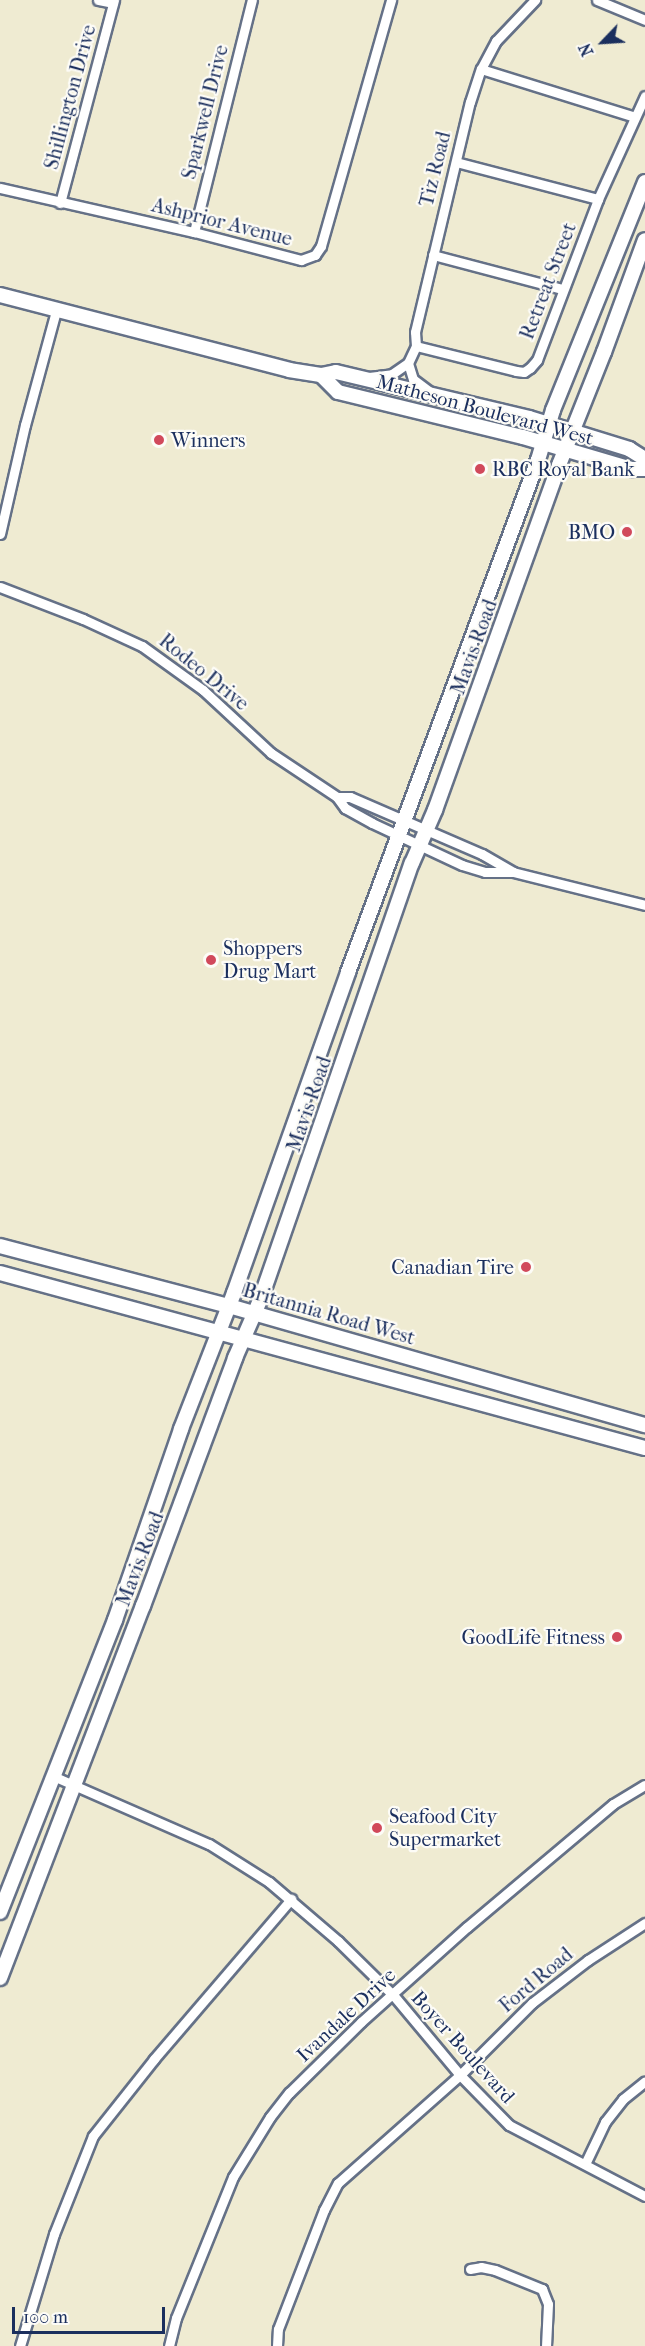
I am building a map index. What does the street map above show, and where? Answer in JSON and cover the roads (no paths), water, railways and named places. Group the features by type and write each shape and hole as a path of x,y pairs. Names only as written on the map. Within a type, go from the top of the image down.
{"main road":[{"name":"Mavis Road","path":"0,1912 115,1620 548,424 579,341 645,182"},
{"name":"Mavis Road","path":"0,1978 254,1313 340,1076 420,845 564,450 645,240"},
{"name":"Matheson Boulevard West","path":"0,295 267,365 321,375 336,372 432,394 548,424 629,449 645,459"},
{"name":"Matheson Boulevard West","path":"321,375 338,392 543,443 632,470 645,469"},
{"path":"317,1065 340,1076"},
{"name":"Britannia Road West","path":"0,1246 229,1306 645,1425"},
{"path":"0,1273 645,1448"}],"street":[{"path":"98,0 114,1"},
{"name":"Sparkwell Drive","path":"194,232 252,0"},
{"name":"Ashprior Avenue","path":"0,188 194,232 300,260 315,255 321,246 391,0"},
{"name":"Tiz Road","path":"408,363 416,346 415,332 433,255 470,102 481,69 496,41 535,0"},
{"path":"597,0 645,20"},
{"name":"Shillington Drive","path":"60,203 114,1"},
{"path":"481,69 635,117"},
{"name":"Retreat Street","path":"416,346 524,372 537,360 562,289 598,200 645,96"},
{"path":"456,162 598,200"},
{"path":"433,255 562,289"},
{"path":"0,534 25,425 56,310"},
{"path":"360,378 392,374 408,363 413,379 432,394"},
{"name":"Rodeo Drive","path":"0,587 83,619 142,646 203,690 271,753 337,797 345,808 400,836 477,870 513,872"},
{"name":"Rodeo Drive","path":"337,797 350,797 482,854 513,872"},
{"path":"513,872 645,905"},
{"name":"Boyer Boulevard","path":"53,1776 210,1844 291,1899 394,1996 460,2075 509,2125 537,2142 645,2196"},
{"name":"Ivandale Drive","path":"169,2346 176,2318 209,2233 246,2152 289,2093 361,2022 394,1996 467,1927 612,1804 645,1785"},
{"path":"20,2346 54,2234 93,2136 162,2050 291,1899"},
{"name":"Ford Road","path":"277,2346 278,2329 324,2210 338,2183 460,2075 532,2003 588,1960 645,1923"},
{"path":"585,2164 605,2122 622,2099 645,2081"},
{"path":"470,2268 481,2267 495,2270 542,2289 548,2304 546,2346"}],"place":[{"name":"Winners","path":"159,440"},
{"name":"RBC Royal Bank","path":"480,469"},
{"name":"BMO","path":"627,532"},
{"name":"Shoppers Drug Mart","path":"211,960"},
{"name":"Canadian Tire","path":"526,1267"},
{"name":"GoodLife Fitness","path":"617,1637"},
{"name":"Seafood City Supermarket","path":"377,1828"}]}
